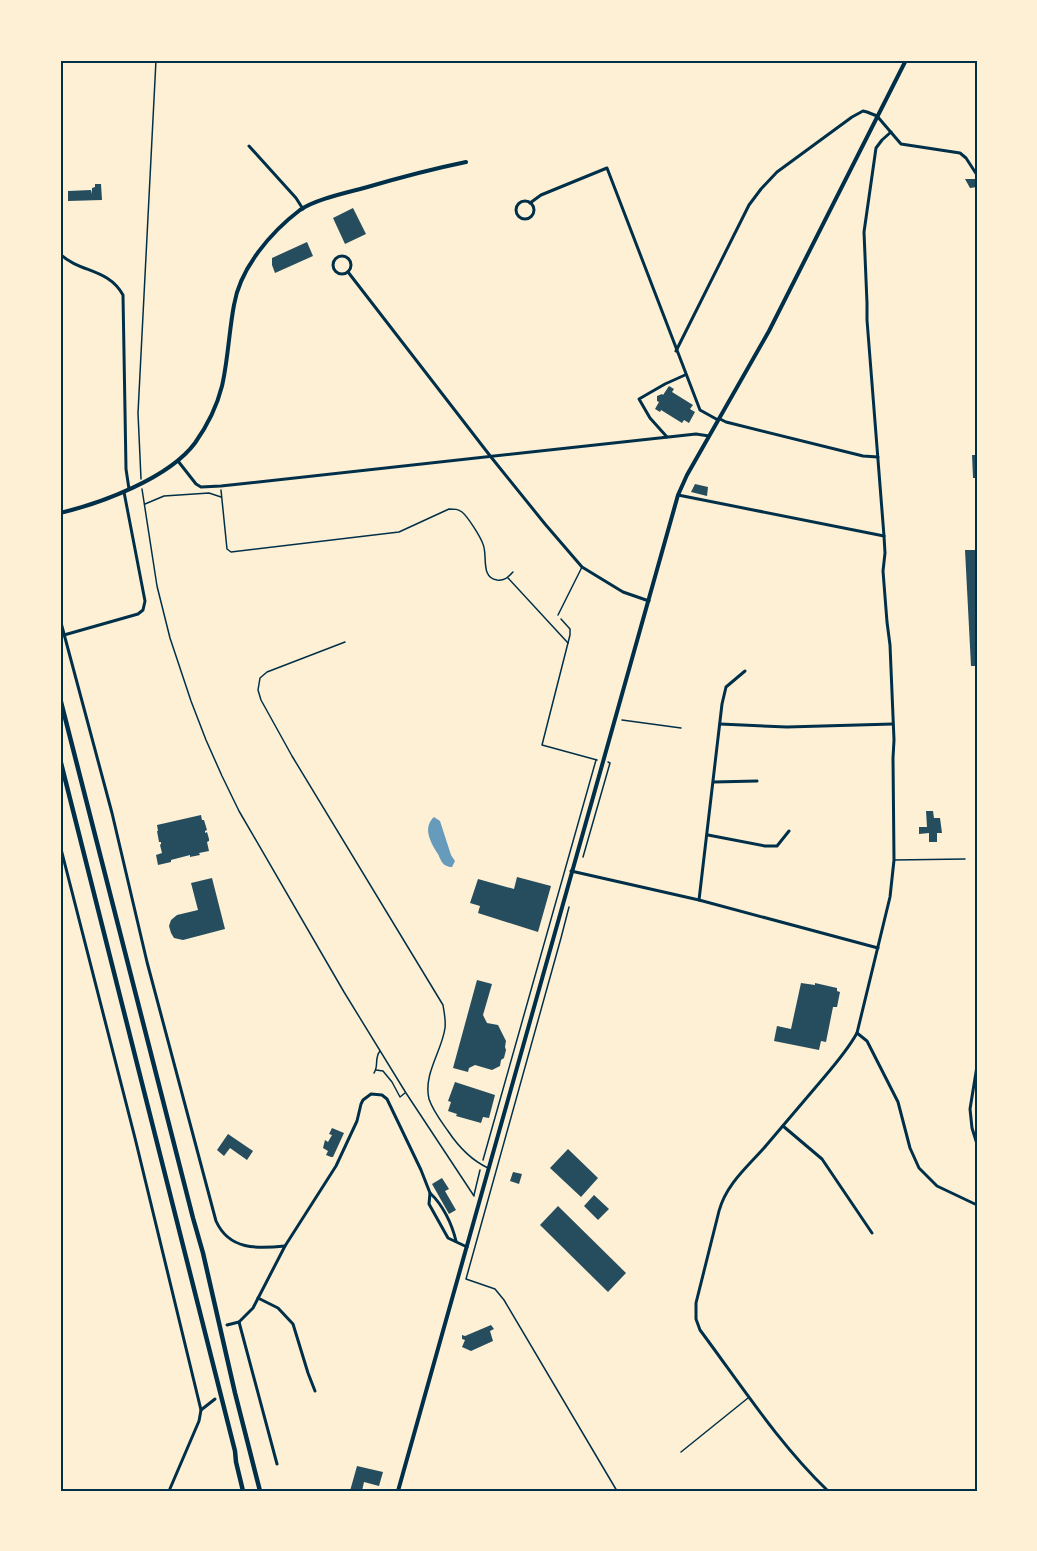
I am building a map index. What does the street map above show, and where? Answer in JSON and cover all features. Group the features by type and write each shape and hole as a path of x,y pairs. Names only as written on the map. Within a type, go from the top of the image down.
{"highway":[{"path":"60,698 203,1253 260,1491"},
{"path":"60,759 177,1217 243,1491"}],"main road":[{"path":"398,1491 678,495 801,269 906,60"},
{"path":"60,513 104,501 124,492 178,461 195,443 214,411 222,384 234,302 246,269 264,245 303,208 332,196 466,162"}],"street":[{"path":"676,351 749,205 761,189 777,172 852,117 863,111 877,116 901,144 960,153 977,175"},
{"path":"828,1491 803,1467 700,1330 696,1319 696,1303 722,1200 729,1187 851,1045 857,1033 891,897 894,860 890,645 886,622 885,552 867,320 864,232 876,148 891,132"},
{"path":"249,146 303,208"},
{"path":"530,203 534,210 531,217 522,219 518,217 516,209 518,204 530,203 541,195 607,168 700,410 726,422 863,456 878,457"},
{"path":"60,254 66,260 110,279 123,295 126,469 129,489"},
{"path":"336,257 348,258 351,267 348,272 342,274 334,270 336,257"},
{"path":"348,272 491,457 582,567 623,592 649,601"},
{"path":"667,437 650,418 639,399 685,375"},
{"path":"178,461 196,484 208,487 696,434 710,436"},
{"path":"64,635 138,614 145,608 146,601 124,492"},
{"path":"678,495 884,536"},
{"path":"60,620 112,813 147,962 216,1221 221,1232 239,1245 267,1248 285,1246"},
{"path":"699,900 722,704 726,687 745,671"},
{"path":"720,724 787,727 893,724"},
{"path":"714,782 757,781"},
{"path":"708,835 765,846 777,846 789,831"},
{"path":"60,845 135,1138 201,1410 199,1421 169,1491"},
{"path":"571,871 699,900 878,948"},
{"path":"857,1033 867,1041 898,1102 910,1148 920,1168 937,1186 977,1205"},
{"path":"977,1066 970,1109 977,1144"},
{"path":"226,1324 239,1322 249,1313 285,1246 336,1166 357,1121 361,1104 371,1094 382,1095 387,1099 413,1151 430,1193 453,1228 456,1241"},
{"path":"783,1126 822,1159 872,1233"},
{"path":"430,1193 429,1204 448,1238 467,1247"},
{"path":"258,1298 278,1308 293,1324 315,1390"},
{"path":"239,1322 277,1464"},
{"path":"201,1410 215,1399"}],"lane":[{"path":"558,615 582,567"},
{"path":"345,642 267,672 260,678 258,690 261,700 292,756 443,1005 444,1030 430,1077 429,1098 433,1110 454,1141 466,1154 488,1169"},
{"path":"894,860 965,859"},
{"path":"681,1452 749,1397"}],"path":[{"path":"141,483 138,413 156,60"},
{"path":"144,505 164,496 209,493 222,497 227,549 231,552 399,532 449,509 455,509 465,515 483,544 489,576 505,580 513,572"},
{"path":"143,496 157,586 180,670 206,740 239,811 322,955 406,1093 474,1196 596,760 545,746 542,743 569,644 570,629 558,615"},
{"path":"508,578 569,644"},
{"path":"622,720 681,728"},
{"path":"585,851 610,763"},
{"path":"569,906 466,1279 495,1289 504,1300 617,1491"},
{"path":"380,1050 376,1055 375,1072 383,1071 400,1097 406,1093"}],"water":[{"path":"434,817 440,821 455,861 452,867 442,863 430,840 428,831 430,821"}],"building":[{"path":"965,179 975,179 977,187 970,188"},
{"path":"95,184 101,184 102,200 68,201 68,191 91,190 92,194"},
{"path":"353,208 366,234 345,244 333,218"},
{"path":"307,242 313,256 275,273 272,258"},
{"path":"669,386 674,389 672,392 693,405 690,409 695,412 689,423 684,420 682,423 661,410 660,412 655,409 659,402 657,396 663,395"},
{"path":"972,455 977,455 977,478 973,478"},
{"path":"695,484 708,487 707,496 691,492"},
{"path":"965,550 977,550 977,666 971,666"},
{"path":"926,811 933,811 934,818 940,818 942,833 937,833 937,842 929,842 929,833 919,834 919,827 927,827"},
{"path":"201,815 207,830 205,833 207,832 209,839 207,842 209,851 158,865 156,855 162,853 157,825"},
{"path":"517,877 551,886 538,932 478,913 480,906 470,903 478,879 514,889"},
{"path":"212,878 225,929 183,940 174,938 169,926 171,920 177,915 198,910 191,883"},
{"path":"477,980 492,984 483,1015 487,1023 498,1025 506,1041 506,1050 500,1066 492,1070 475,1065 469,1068 468,1072 453,1068"},
{"path":"801,983 815,985 815,983 837,988 840,992 837,1007 833,1007 826,1042 821,1041 819,1050 774,1041 777,1026 791,1029"},
{"path":"455,1082 495,1095 489,1118 483,1117 481,1123 456,1116 457,1114 448,1111 451,1102 448,1101"},
{"path":"332,1128 344,1133 331,1157 326,1155 328,1151 323,1148 325,1140 328,1142 332,1135 329,1134"},
{"path":"228,1134 253,1151 247,1160 230,1148 224,1156 217,1150"},
{"path":"568,1149 598,1178 581,1197 550,1168"},
{"path":"513,1172 522,1174 519,1184 510,1181"},
{"path":"442,1178 449,1189 445,1191 456,1210 449,1214 432,1184"},
{"path":"594,1195 609,1209 598,1220 584,1206"},
{"path":"558,1206 626,1273 608,1292 540,1225"},
{"path":"491,1325 494,1329 490,1331 493,1341 471,1351 462,1347 465,1340 462,1339 462,1335 465,1336"},
{"path":"357,1466 383,1472 379,1486 364,1482 362,1491 350,1491"}]}
